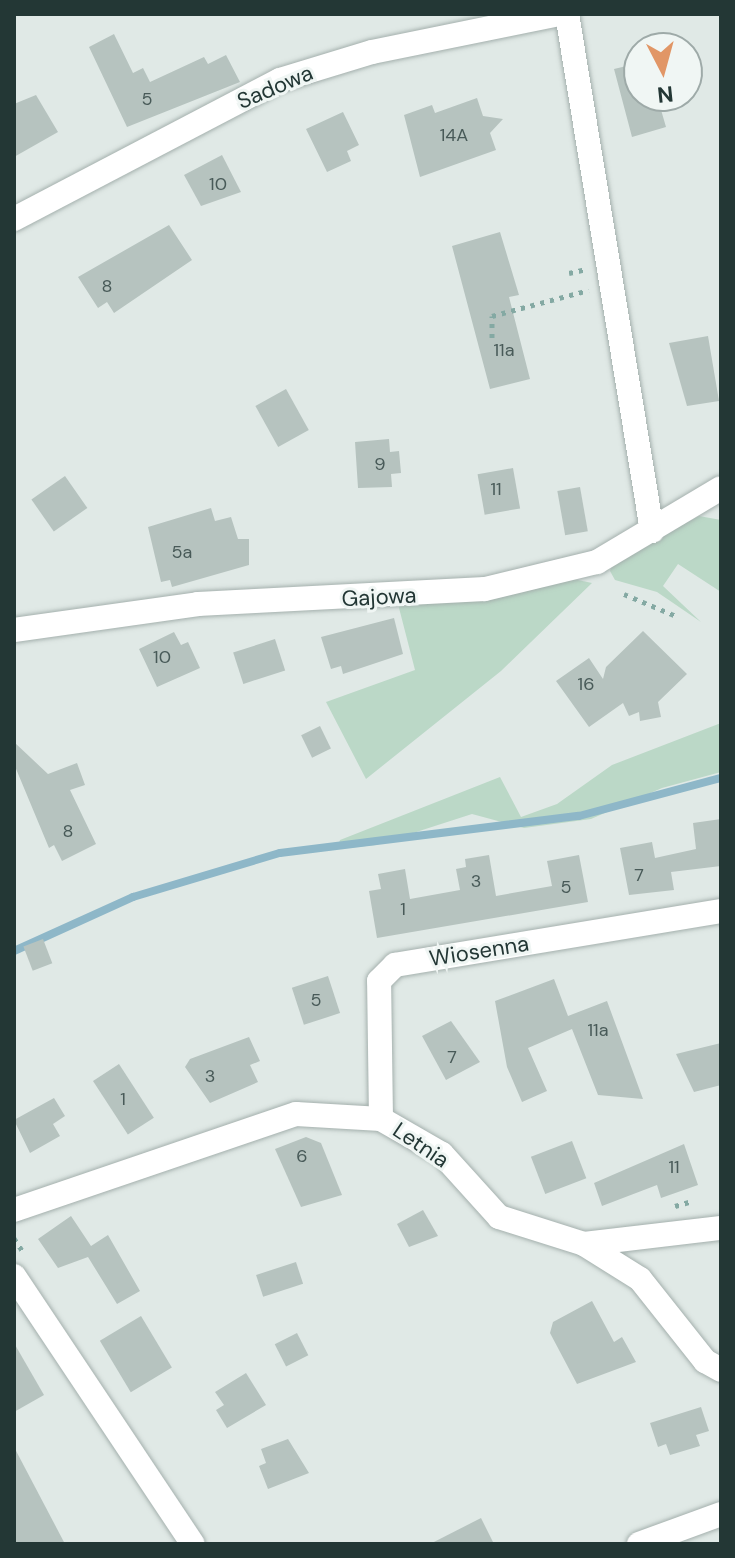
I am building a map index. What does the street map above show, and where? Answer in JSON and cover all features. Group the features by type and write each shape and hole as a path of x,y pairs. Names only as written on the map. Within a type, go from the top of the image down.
{"street":[{"name":"Sadowa","path":"14,219 280,80 372,52 558,14"},
{"path":"567,14 652,531"},
{"name":"Gajowa","path":"14,630 198,604 485,589 597,562 721,488"},
{"name":"Wiosenna","path":"381,1119 379,981 395,965 721,911"},
{"name":"Letnia","path":"14,1210 296,1114 381,1119 442,1154 499,1217 584,1244 721,1228"},
{"path":"584,1244 640,1279 705,1361 721,1370"},
{"path":"14,1276 193,1544"},
{"path":"639,1544 721,1514"}],"path":[{"path":"492,338 492,316 573,294"},
{"path":"624,594 676,616"}],"green space":[{"path":"699,516 721,520 721,592 678,564 663,586 701,622 657,592 615,580 610,571 613,562"},
{"path":"564,577 592,583 501,671 366,779 326,702 415,670 398,604"},
{"path":"721,723 721,772 662,788 591,819 524,828 472,814 376,845 337,849 340,840 500,777 521,817 557,804 612,765"}],"building":[{"path":"114,34 133,73 143,68 150,82 204,57 208,64 226,55 240,82 127,127 89,47"},
{"path":"623,67 623,103 614,69"},
{"path":"36,95 58,132 14,157 14,104"},
{"path":"477,98 483,116 503,119 490,133 496,150 420,177 404,115 432,105 435,113"},
{"path":"343,112 359,145 347,151 351,161 327,172 306,129"},
{"path":"625,112 662,112 666,127 632,137"},
{"path":"222,155 241,192 201,206 184,175"},
{"path":"169,225 192,260 114,313 107,302 98,308 78,277"},
{"path":"500,232 519,295 509,297 530,379 490,389 452,246"},
{"path":"708,336 719,401 687,406 669,343"},
{"path":"286,389 309,430 278,447 255,406"},
{"path":"389,439 390,452 399,451 401,473 391,474 392,487 358,488 355,442"},
{"path":"513,468 520,508 485,515 478,474"},
{"path":"65,476 87,508 54,531 31,500"},
{"path":"580,487 588,531 565,535 557,491"},
{"path":"211,508 215,521 231,517 238,539 249,539 249,565 172,587 170,580 161,582 148,527"},
{"path":"394,618 403,654 343,674 341,666 331,669 321,637"},
{"path":"643,631 687,674 658,702 661,717 640,721 639,712 629,716 623,703 589,727 556,681 589,658 603,679 606,667"},
{"path":"174,632 181,645 188,642 200,668 157,687 139,649"},
{"path":"275,639 285,670 243,684 233,653"},
{"path":"320,726 331,748 312,758 301,735"},
{"path":"14,742 48,774 77,763 85,785 70,790 96,844 62,861 54,845 49,848 14,764"},
{"path":"721,819 721,866 671,872 674,890 629,895 620,848 652,842 655,858 696,849 693,823"},
{"path":"489,855 496,896 552,886 547,861 579,855 588,902 377,938 369,891 381,889 378,874 405,869 410,899 460,890 456,869 466,867 465,859"},
{"path":"43,939 52,963 33,971 23,947"},
{"path":"328,976 340,1013 304,1025 292,988"},
{"path":"554,979 568,1016 607,1001 643,1099 598,1095 572,1029 528,1048 547,1091 522,1102 507,1067 495,1001"},
{"path":"451,1021 480,1062 446,1080 422,1036"},
{"path":"249,1037 260,1061 250,1065 258,1082 210,1103 185,1067 190,1059"},
{"path":"721,1043 721,1085 694,1092 676,1054"},
{"path":"119,1064 154,1118 128,1135 93,1081"},
{"path":"54,1098 65,1116 53,1124 60,1136 30,1153 14,1120"},
{"path":"306,1137 321,1143 342,1195 301,1207 275,1149"},
{"path":"572,1141 586,1178 545,1194 531,1157"},
{"path":"684,1144 698,1185 661,1198 657,1185 602,1206 594,1183"},
{"path":"423,1210 438,1236 409,1247 397,1224"},
{"path":"71,1216 91,1246 108,1235 140,1291 117,1304 88,1257 58,1268 38,1239"},
{"path":"296,1262 303,1284 263,1297 256,1275"},
{"path":"592,1301 614,1342 622,1337 636,1362 577,1384 550,1333 553,1322"},
{"path":"141,1316 172,1367 131,1392 100,1341"},
{"path":"297,1333 308,1355 286,1367 275,1344"},
{"path":"14,1343 44,1395 14,1412"},
{"path":"246,1373 266,1405 227,1428 216,1410 224,1405 215,1392"},
{"path":"701,1407 709,1431 696,1435 700,1446 670,1455 666,1444 658,1447 650,1423"},
{"path":"288,1439 309,1473 268,1489 259,1466 266,1463 261,1449"},
{"path":"14,1447 65,1544 14,1544"},
{"path":"481,1518 494,1544 430,1544"}],"waterway":[{"path":"14,951 133,897 280,853 579,816 721,778"}]}
